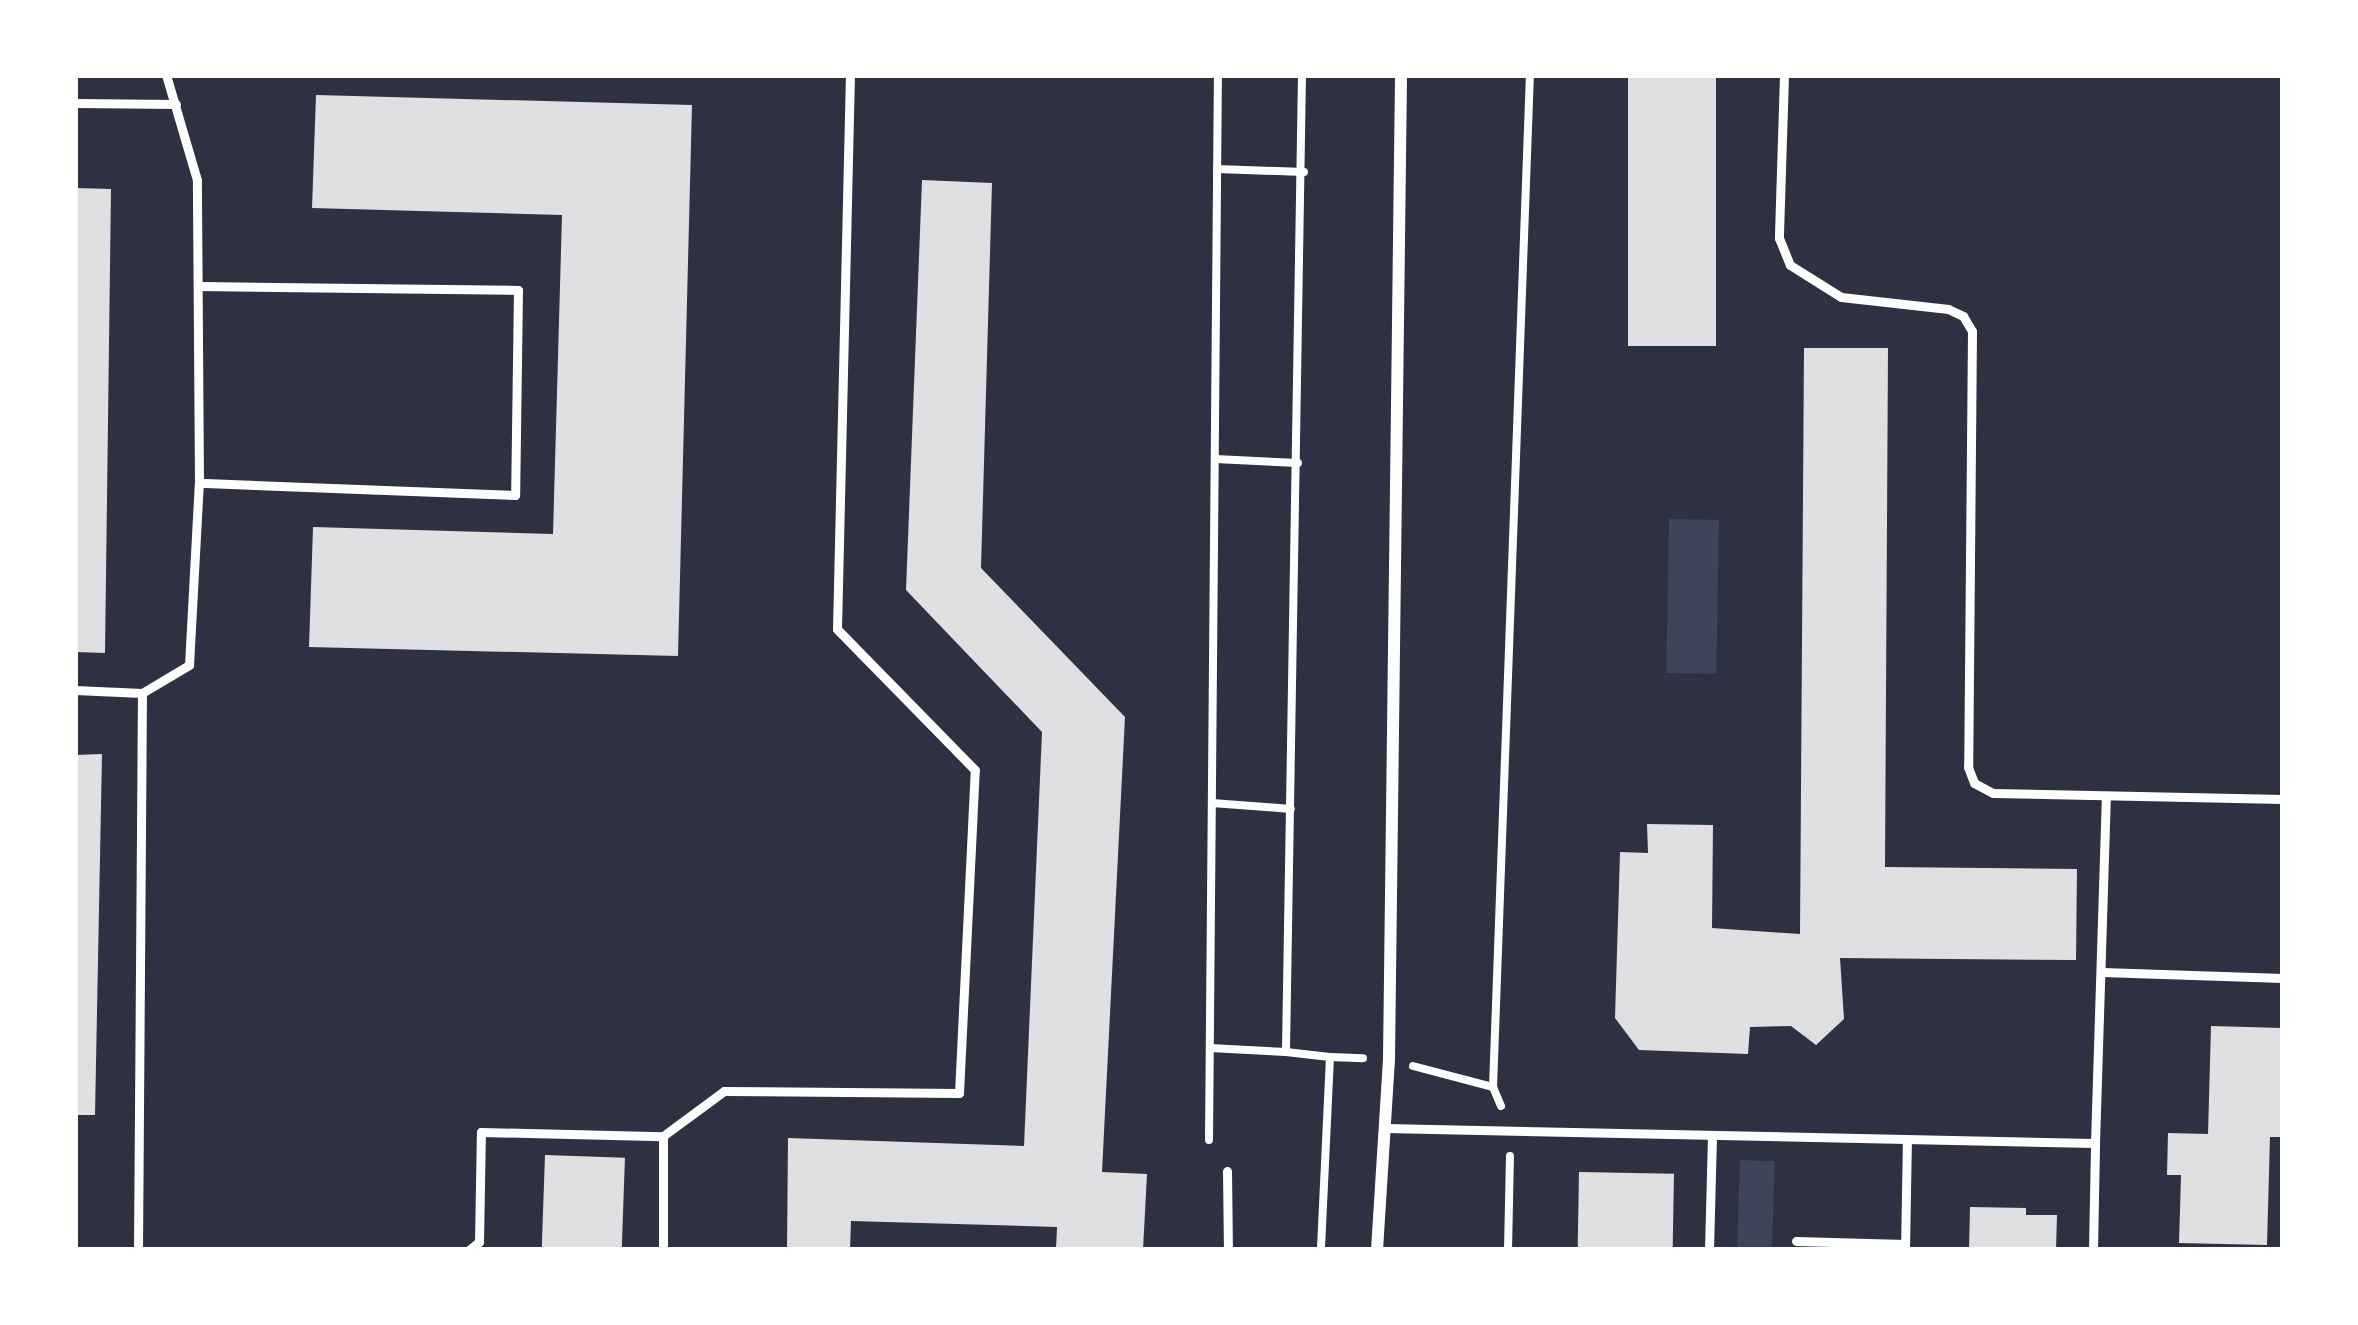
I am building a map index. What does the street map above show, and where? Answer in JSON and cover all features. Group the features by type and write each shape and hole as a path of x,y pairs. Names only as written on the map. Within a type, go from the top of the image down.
{"street":[{"path":"1377,1250 1385,1128 1401,75"}],"lane":[{"path":"75,690 142,692 189,665 199,483 197,180 166,75"},
{"path":"469,1250 479,1242 481,1132 663,1136 724,1090 959,1093 975,770 837,629 850,75"},
{"path":"1784,75 1779,238 1790,265 1813,284 1841,297 1948,308 1963,316 1972,331 1968,767 1974,783 1994,793 2283,799"},
{"path":"75,103 176,104"},
{"path":"198,286 518,290 515,495 199,483"},
{"path":"138,1250 142,692"},
{"path":"2093,1250 2106,796"},
{"path":"2102,973 2283,977"},
{"path":"1385,1128 2095,1143"},
{"path":"1709,1250 1712,1135"},
{"path":"663,1136 663,1250"},
{"path":"1796,1241 1905,1247 1907,1139"},
{"path":"1227,1171 1228,1250"}],"path":[{"path":"1209,1139 1218,75"},
{"path":"1286,1052 1302,75"},
{"path":"1508,1250 1510,1131 1493,1087 1530,75"},
{"path":"1217,169 1304,172"},
{"path":"1215,459 1298,463"},
{"path":"1212,803 1291,809"},
{"path":"1210,1048 1330,1057 1321,1250"}],"shaded area":[{"path":"1669,519 1719,520 1716,674 1666,673"},
{"path":"1740,1160 1775,1161 1772,1250 1737,1250"}],"building":[{"path":"1628,75 1716,75 1716,346 1628,346"},
{"path":"316,95 692,105 678,656 309,647 313,527 553,534 562,215 312,208"},
{"path":"922,180 992,183 981,568 1125,717 1102,1172 1147,1174 1143,1250 1056,1250 1057,1227 851,1221 850,1250 787,1250 788,1138 1024,1146 1042,732 906,590"},
{"path":"75,188 111,189 105,653 75,652"},
{"path":"1804,348 1888,348 1885,867 2077,869 2076,960 1840,958 1844,1019 1816,1045 1791,1026 1750,1027 1748,1054 1639,1050 1615,1018 1620,852 1648,853 1647,824 1713,825 1712,928 1800,934"},
{"path":"102,754 95,1115 75,1115 75,755"},
{"path":"2211,1026 2283,1028 2283,1137 2270,1137 2267,1245 2179,1243 2181,1175 2167,1175 2168,1133 2208,1134"},
{"path":"545,1155 625,1158 622,1250 542,1250"},
{"path":"1579,1172 1674,1174 1673,1250 1578,1250"},
{"path":"1970,1207 2026,1208 2026,1215 2057,1215 2056,1250 1969,1250"}]}
